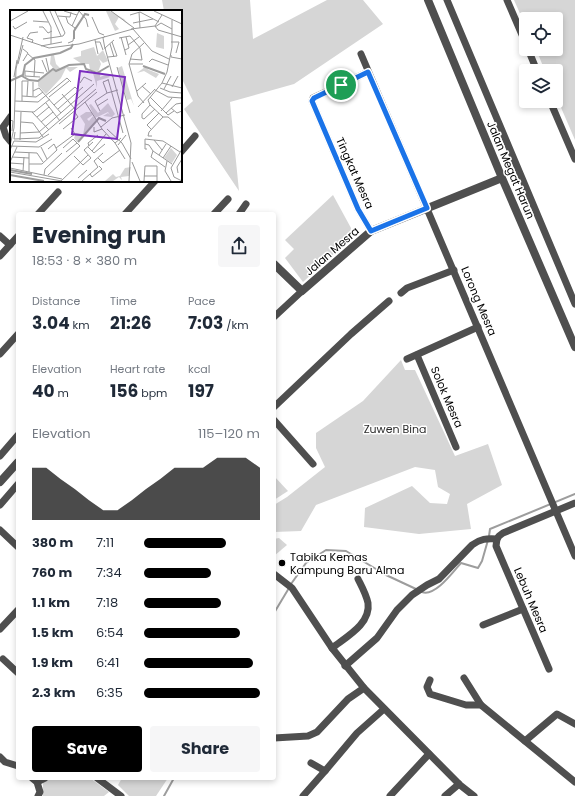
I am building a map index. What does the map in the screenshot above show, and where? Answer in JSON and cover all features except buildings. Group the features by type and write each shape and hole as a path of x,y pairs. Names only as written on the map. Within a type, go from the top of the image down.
{"street":[{"name":"Jalan Megat Harun","path":"428,0 502,178 575,347"},
{"name":"Jalan Megat Harun","path":"447,0 575,304"},
{"path":"507,0 519,28"},
{"name":"Lorong Mesra","path":"361,54 575,556"},
{"name":"Tingkat Mesra","path":"368,72 314,98 312,101 358,209 371,231"},
{"path":"553,108 575,160"},
{"path":"10,117 3,127 6,136 10,141"},
{"path":"182,151 195,136"},
{"name":"Jalan Mesra","path":"276,315 371,231 502,178"},
{"path":"127,212 154,182"},
{"path":"40,212 58,192"},
{"path":"216,212 228,199"},
{"path":"240,212 246,204"},
{"path":"0,236 10,245"},
{"path":"0,256 16,238"},
{"path":"276,266 302,291"},
{"path":"401,293 407,288 454,270"},
{"path":"276,405 351,334 389,301"},
{"path":"407,360 478,328"},
{"path":"0,354 16,336"},
{"name":"Solok Mesra","path":"417,355 456,447"},
{"path":"276,422 313,464"},
{"path":"0,456 16,437"},
{"path":"1,480 16,464"},
{"path":"0,505 16,486"},
{"path":"344,666 377,638 397,610 415,593 439,579 472,545 478,541 499,536 555,508 575,503"},
{"path":"0,530 16,544"},
{"name":"Lebuh Mesra","path":"490,539 496,546 550,669"},
{"path":"276,575 292,588 344,666 384,709 459,784 474,796"},
{"path":"332,648 359,627 366,616 368,604 366,595 358,579"},
{"path":"483,625 524,609"},
{"path":"0,629 16,612"},
{"path":"2,659 16,671"},
{"path":"464,678 481,705 575,782"},
{"path":"430,680 427,687 430,694 466,705 481,705"},
{"path":"276,738 308,736 317,732 348,699 364,688"},
{"path":"303,796 357,733 384,709"},
{"path":"525,741 557,714 575,724"},
{"path":"390,796 429,754"},
{"path":"0,757 5,762 16,765"},
{"path":"311,763 325,772"},
{"path":"34,780 40,792 38,796"},
{"path":"100,780 121,796"},
{"path":"445,796 459,784"}],"green space":[{"path":"162,0 250,0 253,39 327,0 363,0 383,24 294,84 230,102 239,191 184,109 193,101 182,79 182,10 164,10"},
{"path":"514,0 575,0 575,140 561,108 563,108 563,64 542,64 539,56 563,56 563,12 519,12"},
{"path":"333,195 351,228 349,240 303,282 285,258 294,249 285,240"},
{"name":"Zuwen Bina","path":"401,360 405,370 415,370 455,456 488,444 502,485 467,504 471,529 419,534 364,527 365,508 412,486 430,503 447,504 450,494 438,487 435,470 415,467 316,505 301,531 276,532 276,504 325,467 316,448 316,433 363,401"},
{"path":"276,478 288,491 276,499"},
{"path":"279,538 287,545 276,554 276,539"},
{"path":"48,780 93,780 109,792 104,796 43,796 43,783"},
{"path":"121,780 167,780 156,796 129,796 118,785"}],"waterway":[{"path":"489,536 490,529 575,494"},
{"path":"422,592 427,593 438,587 461,563 478,568 482,561 488,540"},
{"path":"291,584 306,563 326,550 346,551 386,575 416,589"},
{"path":"276,610 289,588"},
{"path":"164,796 173,780"}],"place":[{"name":"Tabika Kemas Kampung Baru Alma","path":"282,563"}],"route":[{"path":"368,72 427,208 371,231 358,209 312,101 314,98 341,85 368,72"}]}
